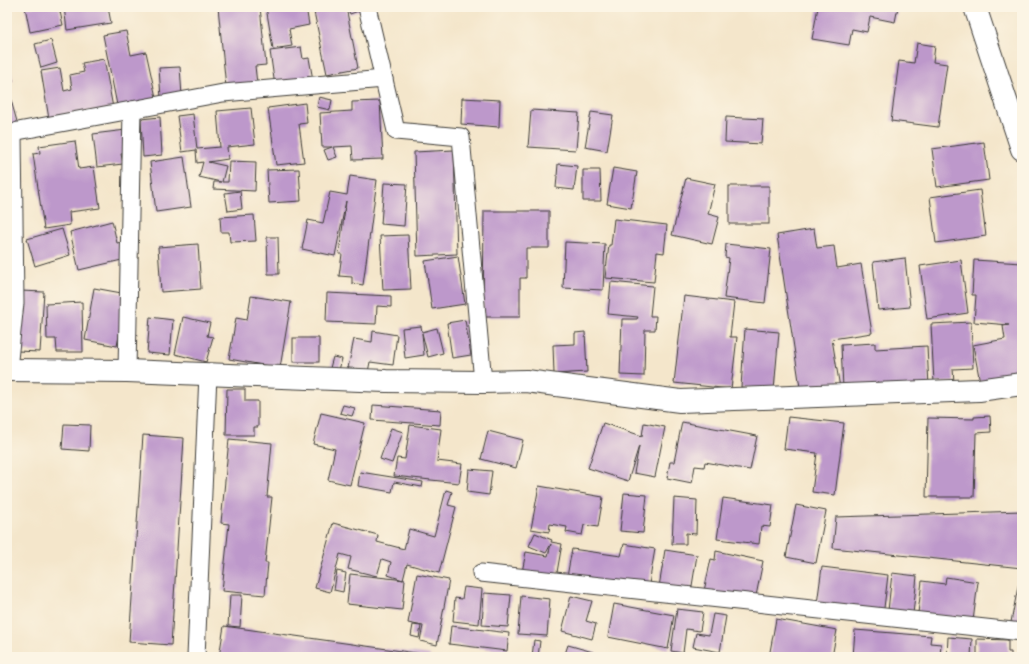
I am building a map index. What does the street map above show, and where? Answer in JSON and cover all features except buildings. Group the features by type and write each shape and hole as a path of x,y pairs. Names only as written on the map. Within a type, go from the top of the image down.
{"main road":[{"path":"975,7 1022,149"},
{"path":"7,370 127,371 378,380 483,382 526,381 680,402 979,390 1022,384"}],"street":[{"path":"367,7 396,131 461,137 483,382"},
{"path":"7,370 15,303 10,135 18,131 223,93 384,79"},
{"path":"127,371 132,110"},
{"path":"196,657 208,374"},
{"path":"481,573 1022,632"}]}
